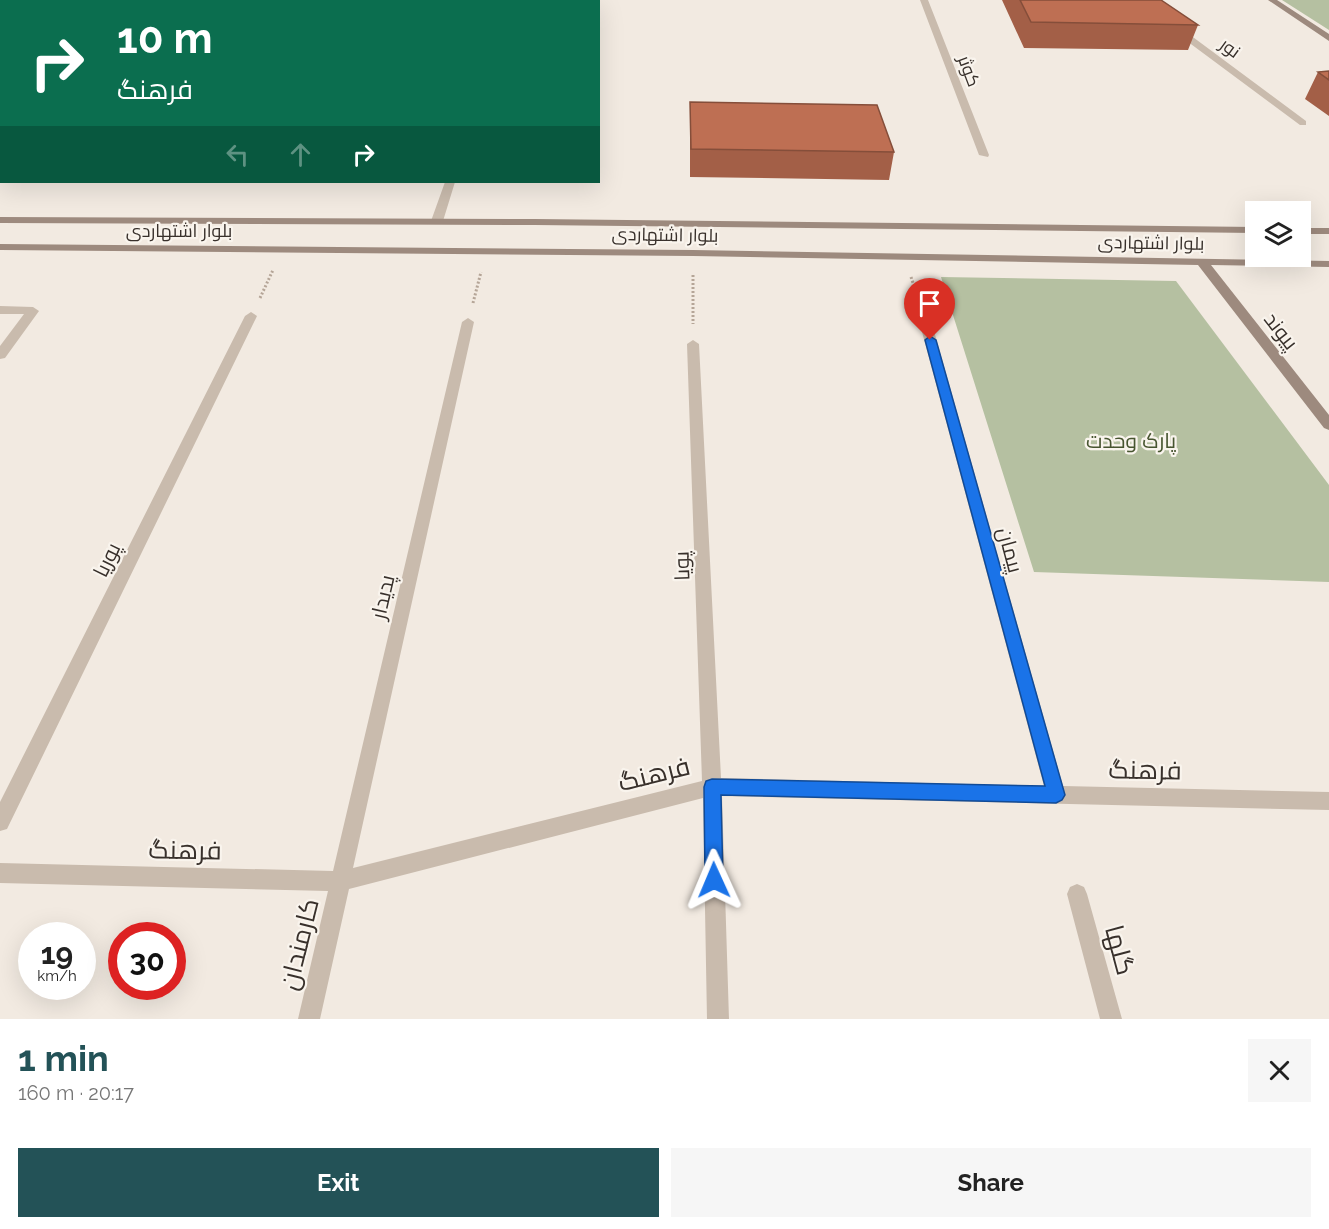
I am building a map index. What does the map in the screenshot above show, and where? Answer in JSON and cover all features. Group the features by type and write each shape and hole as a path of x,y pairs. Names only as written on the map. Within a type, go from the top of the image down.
{"main road":[{"path":"1272,0 1329,38"},
{"name":"بلوار اشتهاردی","path":"0,220 437,221 1245,230"},
{"path":"1311,231 1329,231"},
{"name":"بلوار اشتهاردی","path":"0,248 693,253 1329,264"},
{"name":"پیوند","path":"1202,262 1329,425"}],"street":[{"name":"کوثر","path":"924,0 984,155"},
{"name":"نور","path":"1164,21 1303,123"},
{"path":"437,221 450,183"},
{"path":"0,310 33,311 0,355"},
{"name":"پوریا","path":"0,822 251,316"},
{"name":"پیمان","path":"924,317 1056,795"},
{"name":"پدیدار","path":"342,881 468,322"},
{"name":"پویا","path":"693,344 712,787 718,1019"},
{"name":"فرهنگ","path":"0,873 342,881 712,787 1329,801"},
{"name":"کارمندان","path":"309,1019 342,881"},
{"name":"گلها","path":"1077,894 1111,1019"}],"path":[{"path":"251,316 283,250"},
{"path":"468,322 486,251"},
{"path":"693,253 693,344"},
{"path":"904,256 924,317"}],"green space":[{"path":"1282,0 1329,0 1329,30"},
{"name":"پارک وحدت","path":"941,277 1176,281 1329,485 1329,582 1034,572"}],"building":[{"path":"1020,0 1161,0 1198,25 1031,22"},
{"path":"1329,71 1329,80 1318,72"},
{"path":"690,102 877,105 894,152 691,149"}],"route":[{"path":"714,880 712,787 1056,795 930,340"}]}
